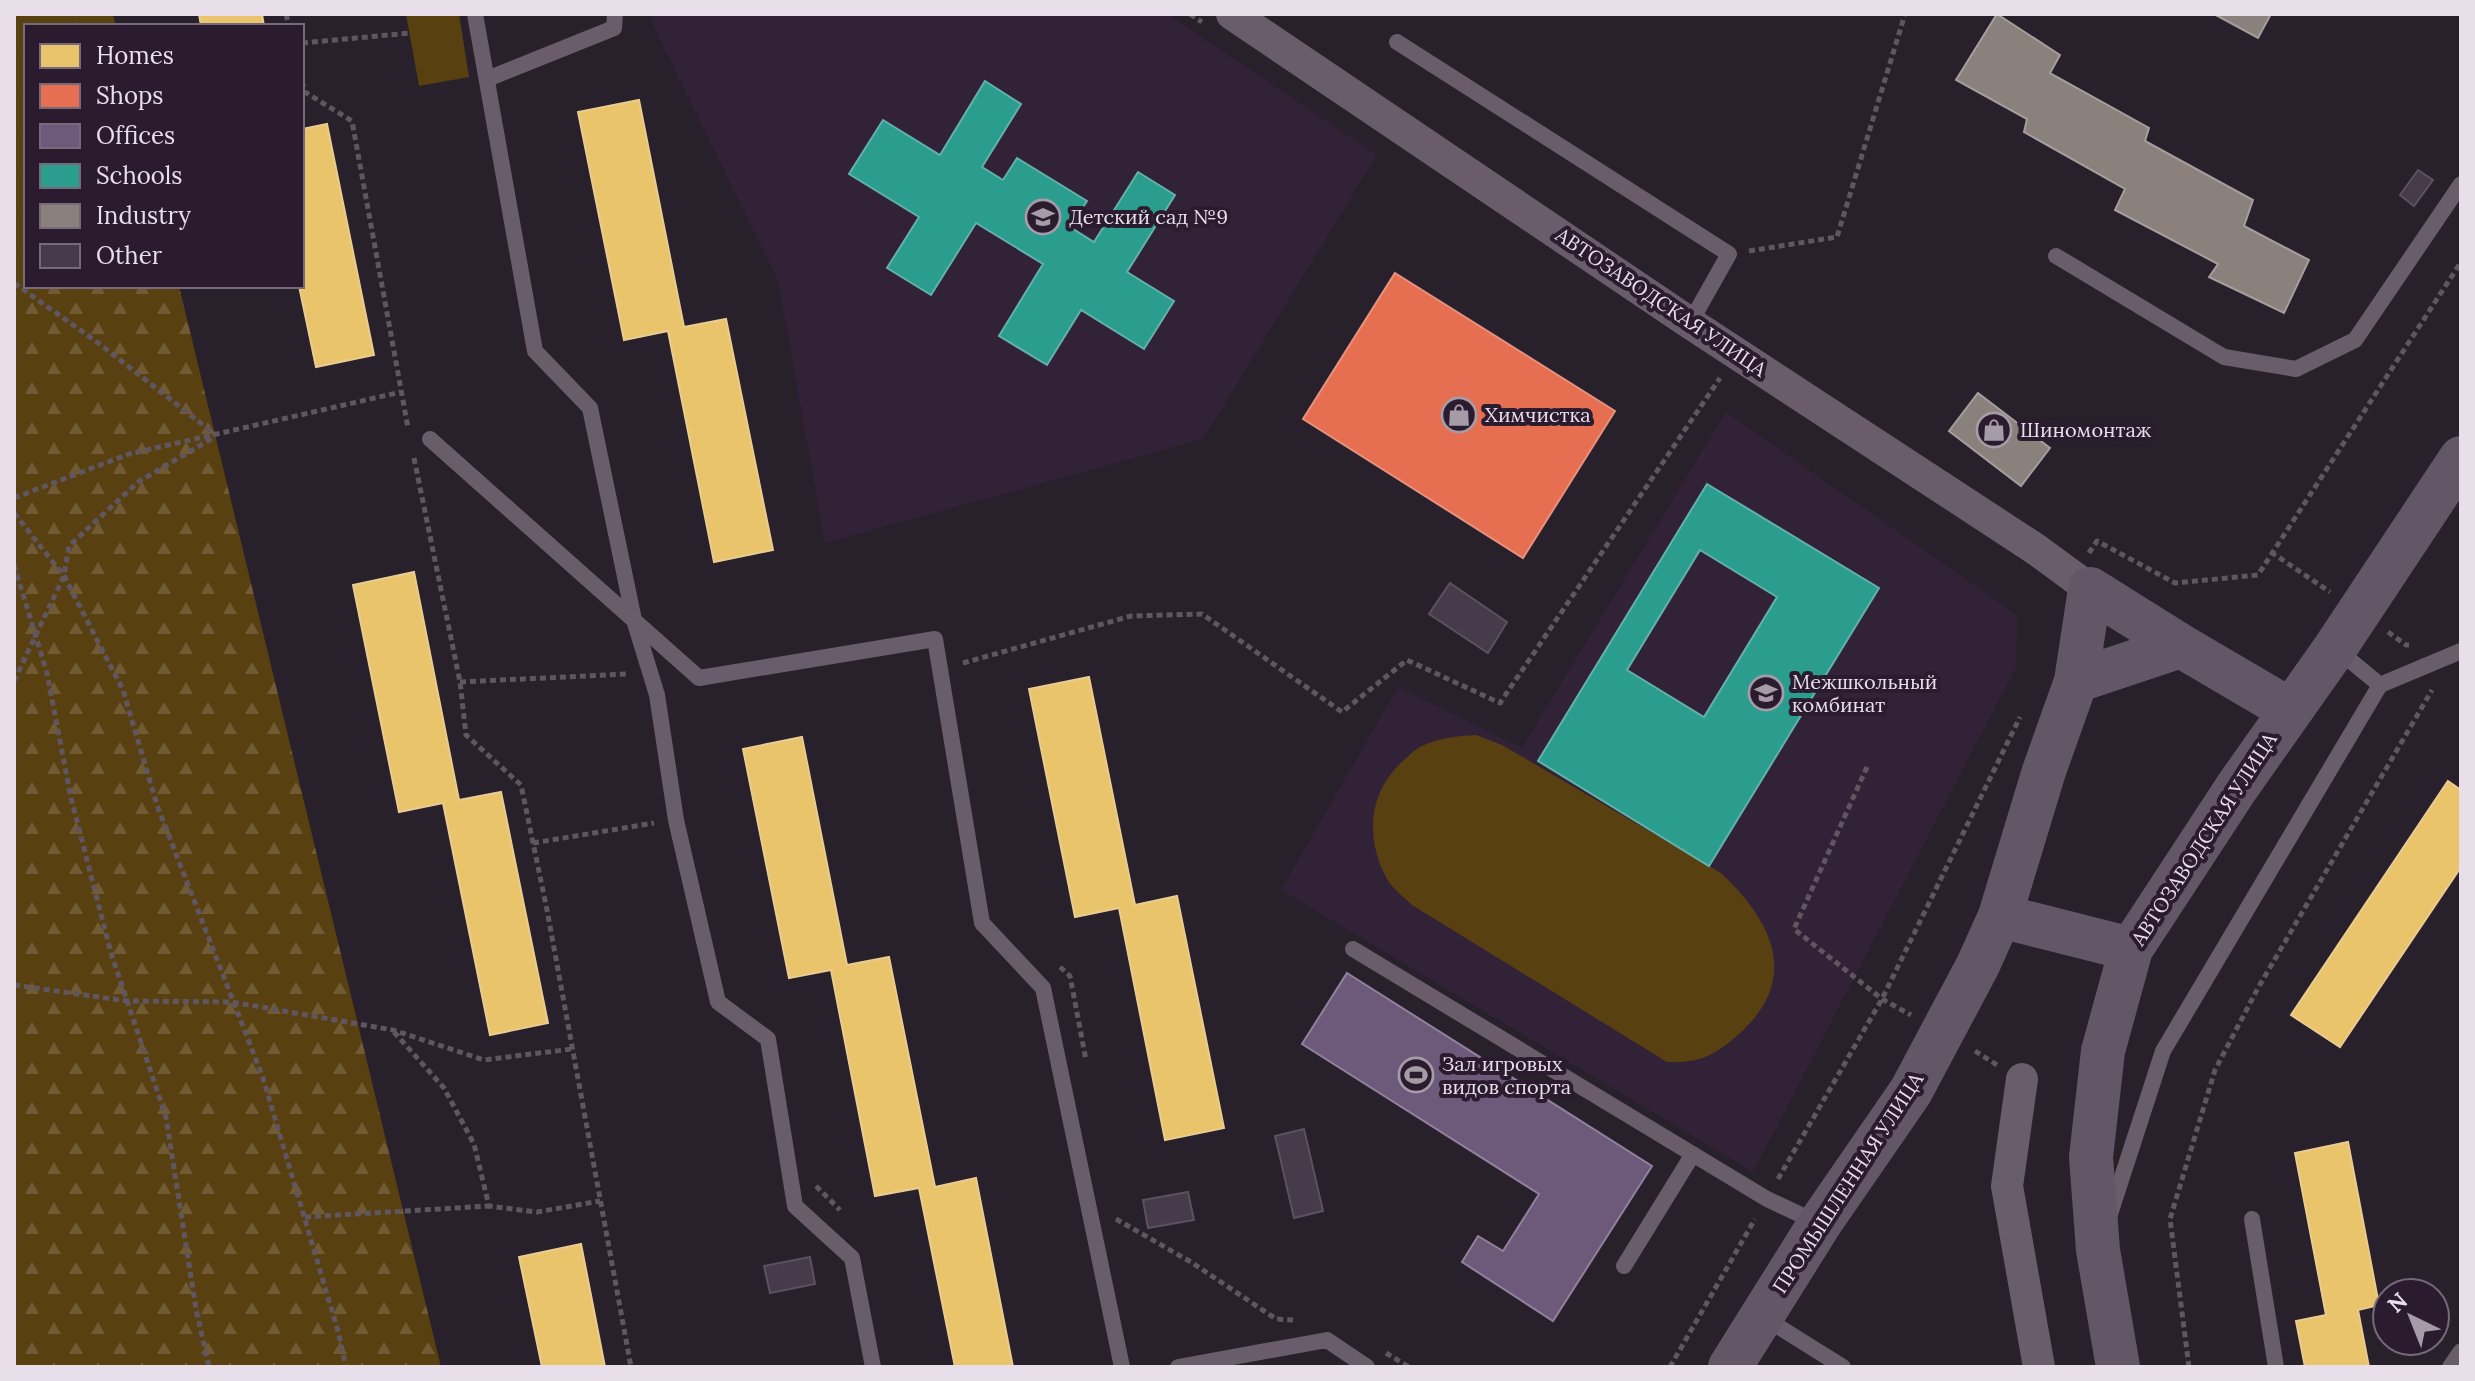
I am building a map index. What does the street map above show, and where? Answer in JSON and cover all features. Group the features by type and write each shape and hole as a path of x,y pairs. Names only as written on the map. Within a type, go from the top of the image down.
{"street":[{"name":"АВТОЗАВОДСКАЯ УЛИЦА","path":"1218,18 1690,323 2034,548 2082,583"},
{"name":"АВТОЗАВОДСКАЯ УЛИЦА","path":"2118,1367 2098,1250 2091,1157 2103,1051 2131,949 2290,710 2456,472"},
{"path":"2082,583 2290,710"},
{"name":"ПРОМЫШЛЕННАЯ УЛИЦА","path":"1730,1367 1820,1223 1911,1091 1978,965 2000,916 2044,771 2076,681 2082,583"},
{"path":"2076,681 2181,646"},
{"path":"2000,916 2131,949"},
{"path":"2022,1079 2007,1186 2039,1367"}],"lane":[{"path":"475,14 535,351 590,408 634,620 657,695 676,820 718,1002 768,1039 795,1206 852,1258 873,1367"},
{"path":"487,79 614,28 615,14"},
{"path":"1397,42 1729,254 1690,323"},
{"path":"2056,256 2224,357 2296,369 2355,340 2461,184"},
{"path":"430,439 699,678 935,639 982,923 1043,988 1122,1367"},
{"path":"2335,648 2380,685"},
{"path":"2098,1250 2163,1051 2380,685 2458,652"},
{"path":"1353,949 1767,1199 1820,1223"},
{"path":"1624,1266 1693,1154"},
{"path":"2252,1219 2276,1367"},
{"path":"1762,1316 1843,1367"},
{"path":"1178,1367 1327,1340 1367,1367"},
{"path":"2450,1367 2461,1351"}],"path":[{"path":"1190,14 1218,18"},
{"path":"1729,254 1837,237 1905,14"},
{"path":"304,43 410,33"},
{"path":"304,88 305,92 352,121 401,392 460,682 466,735 521,785 631,1367"},
{"path":"2082,583 2097,541 2175,583 2258,575 2461,262"},
{"path":"14,283 97,342 217,436"},
{"path":"1708,368 1734,386"},
{"path":"940,669 1131,616 1202,614 1342,712 1407,660 1500,703 1721,377"},
{"path":"14,498 129,454 401,392"},
{"path":"14,681 64,576 69,546 138,482 217,436"},
{"path":"14,513 64,576 123,690 157,805 263,1078 346,1367"},
{"path":"14,565 47,673 71,798 111,953 166,1117 196,1309 209,1367"},
{"path":"2189,1367 2170,1219 2215,1070 2258,988 2458,652"},
{"path":"460,682 650,673"},
{"path":"1882,999 2023,710"},
{"path":"1867,767 1794,929 1882,999 2022,1079"},
{"path":"533,843 676,820"},
{"path":"1059,966 1070,976 1087,1068"},
{"path":"14,985 127,1001 232,1002 393,1030 484,1060 572,1049"},
{"path":"393,1030 444,1088 474,1144 489,1206"},
{"path":"305,1217 489,1206 537,1212 600,1201"},
{"path":"1113,1205 1116,1220 1191,1262 1276,1319 1306,1320"},
{"path":"1385,1352 1409,1367"}],"shaded area":[{"name":"Детский сад №9","path":"653,14 1167,14 1377,155 1203,439 825,543 778,280 651,21"},
{"path":"1726,412 2017,615 2016,667 1753,1172 1281,890 1398,687 1522,748"}],"green space":[{"path":"14,14 113,14 116,24 24,24 24,288 179,288 441,1367 14,1367"},
{"path":"406,14 459,14 469,77 419,86"},
{"path":"1476,735 1502,745 1721,873 1739,892 1766,931 1773,951 1774,972 1769,993 1757,1014 1738,1035 1706,1057 1667,1062 1412,905 1392,886 1380,864 1373,832 1377,801 1383,787 1391,773 1419,747 1442,739"}],"building: Homes":[{"path":"199,14 262,14 264,24 201,24"},
{"path":"639,100 684,327 726,319 773,550 714,562 668,331 624,340 578,112"},
{"path":"327,124 374,355 316,367 299,288 304,288 304,129"},
{"path":"414,572 459,800 501,792 548,1023 490,1035 443,803 399,812 353,585"},
{"path":"1089,677 1135,905 1177,896 1224,1128 1165,1140 1119,908 1075,917 1029,689"},
{"path":"802,737 847,965 889,957 935,1187 976,1178 1013,1367 955,1367 919,1188 875,1196 831,970 789,978 743,749"},
{"path":"2448,781 2461,790 2461,867 2340,1047 2291,1015"},
{"path":"2348,1142 2374,1277 2371,1277 2371,1307 2358,1310 2369,1367 2305,1367 2296,1321 2326,1315 2295,1153"},
{"path":"581,1244 605,1367 542,1367 519,1257"}],"building: Shops":[{"name":"Химчистка","path":"1395,273 1615,411 1523,558 1303,419"}],"building: Offices":[{"path":"1347,973 1652,1166 1553,1321 1462,1262 1478,1236 1503,1251 1539,1194 1302,1044"}],"building: Schools":[{"path":"985,81 1021,104 982,167 1003,180 1017,158 1087,201 1070,227 1094,242 1138,172 1175,195 1127,272 1174,301 1144,349 1081,310 1047,365 999,336 1043,264 976,223 931,295 887,268 919,217 849,174 883,120 940,155"},
{"name":"Межшкольный комбинат","path":"1707,484 1879,588 1709,866 1538,761","holes":["1700,550 1777,597 1704,717 1627,670"]}],"building: Industry":[{"path":"1997,14 2060,55 2050,73 2149,128 2145,141 2253,200 2244,226 2309,260 2284,313 2209,277 2218,264 2115,210 2125,189 2024,132 2027,119 1956,80"},
{"path":"2214,14 2271,14 2258,38"},
{"path":"1978,393 2050,448 2021,486 1949,431"}],"building: Other":[{"path":"2418,170 2433,180 2414,206 2400,195"},
{"path":"1450,583 1507,622 1488,653 1429,614"},
{"path":"1304,1129 1323,1211 1294,1218 1275,1136"},
{"path":"1188,1192 1194,1220 1148,1228 1143,1200"},
{"path":"810,1257 815,1284 770,1293 764,1266"}],"place":[{"name":"Детский сад №9","path":"1043,217"},
{"name":"Химчистка","path":"1459,415"},
{"name":"Шиномонтаж","path":"1994,430"},
{"name":"Межшкольный комбинат","path":"1766,693"},
{"name":"Зал игровых видов спорта","path":"1416,1075"}]}
